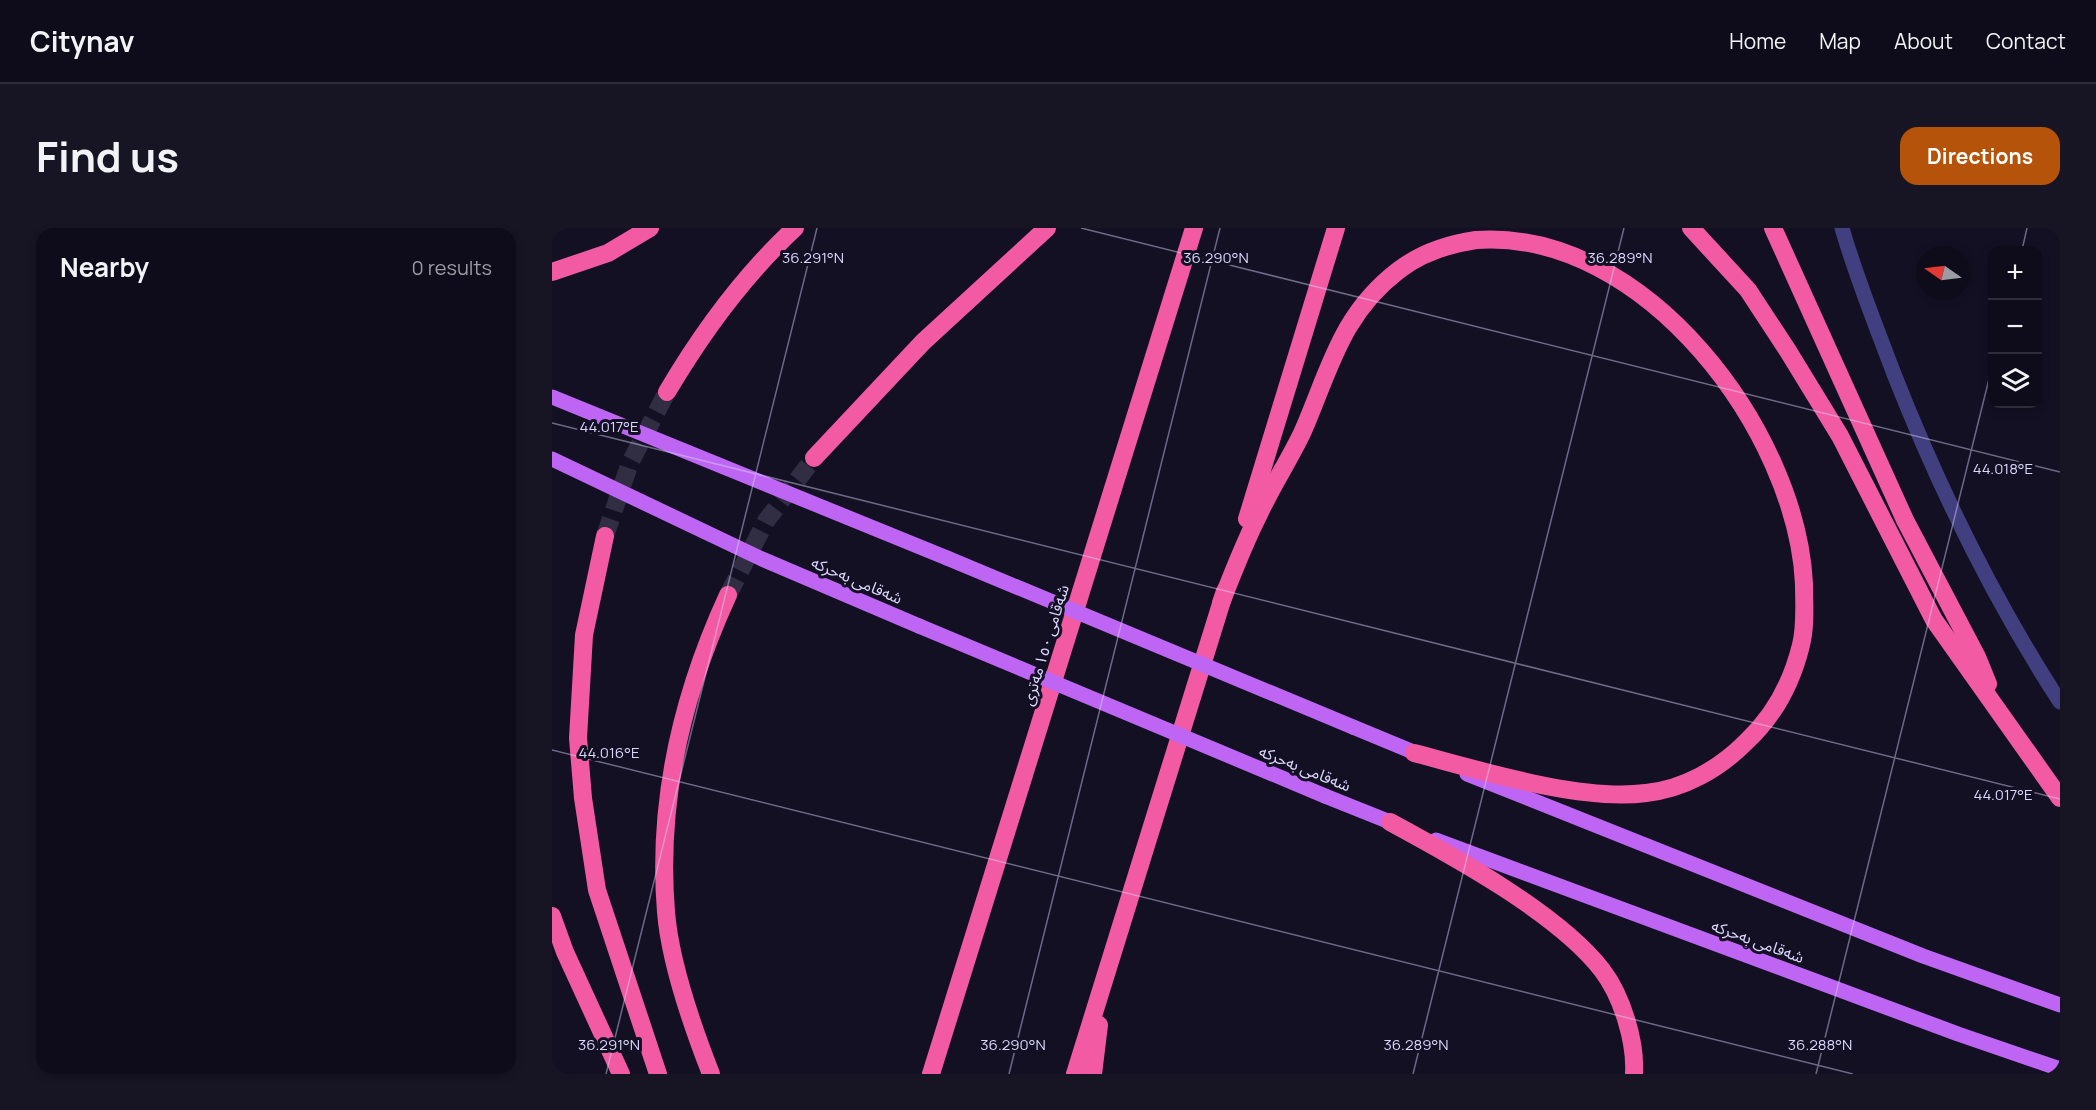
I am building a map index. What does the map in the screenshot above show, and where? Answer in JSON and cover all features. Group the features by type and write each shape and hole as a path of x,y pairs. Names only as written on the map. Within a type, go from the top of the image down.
{"highway":[{"path":"552,272 608,253 650,228"},
{"path":"667,392 700,336 736,289 795,228"},
{"path":"814,458 923,342 1047,228"},
{"name":"شەقامی ١٥٠ مەتری","path":"931,1074 1194,228"},
{"path":"1075,1074 1336,228"},
{"path":"1691,228 1748,290 1788,351 1840,436 1934,620 2060,798"},
{"path":"1773,228 1905,520 1977,657 2001,714"},
{"path":"1221,603 1260,510 1302,432 1350,321 1378,287 1402,267 1453,244 1497,236 1527,238 1594,257 1634,283 1684,326 1726,376 1763,438 1788,496 1802,555 1804,606 1802,641 1788,685 1768,717 1734,754 1708,772 1680,785 1649,793 1625,795 1566,789 1414,753"},
{"path":"605,536 583,647 579,738 583,798 597,890 658,1074"},
{"path":"711,1074 680,979 666,914 664,841 675,752 685,706 704,647 728,595"},
{"path":"1390,822 1506,891 1578,943 1603,971 1618,1000 1627,1027 1634,1074"},
{"path":"1093,1074 1102,1006 1125,912"},
{"path":"552,916 621,1074"}],"main road":[{"path":"552,397 947,558 1414,753 1923,956 2060,1005"},
{"name":"شەقامی بەحرکە","path":"552,459 762,559 1325,796 1958,1034 2060,1069"}],"street":[{"path":"1842,228 1876,328 1932,467 2023,646 2060,702"}],"tunnel":[{"path":"605,536 630,463 667,392"},
{"path":"728,595 766,521 814,458"}]}
